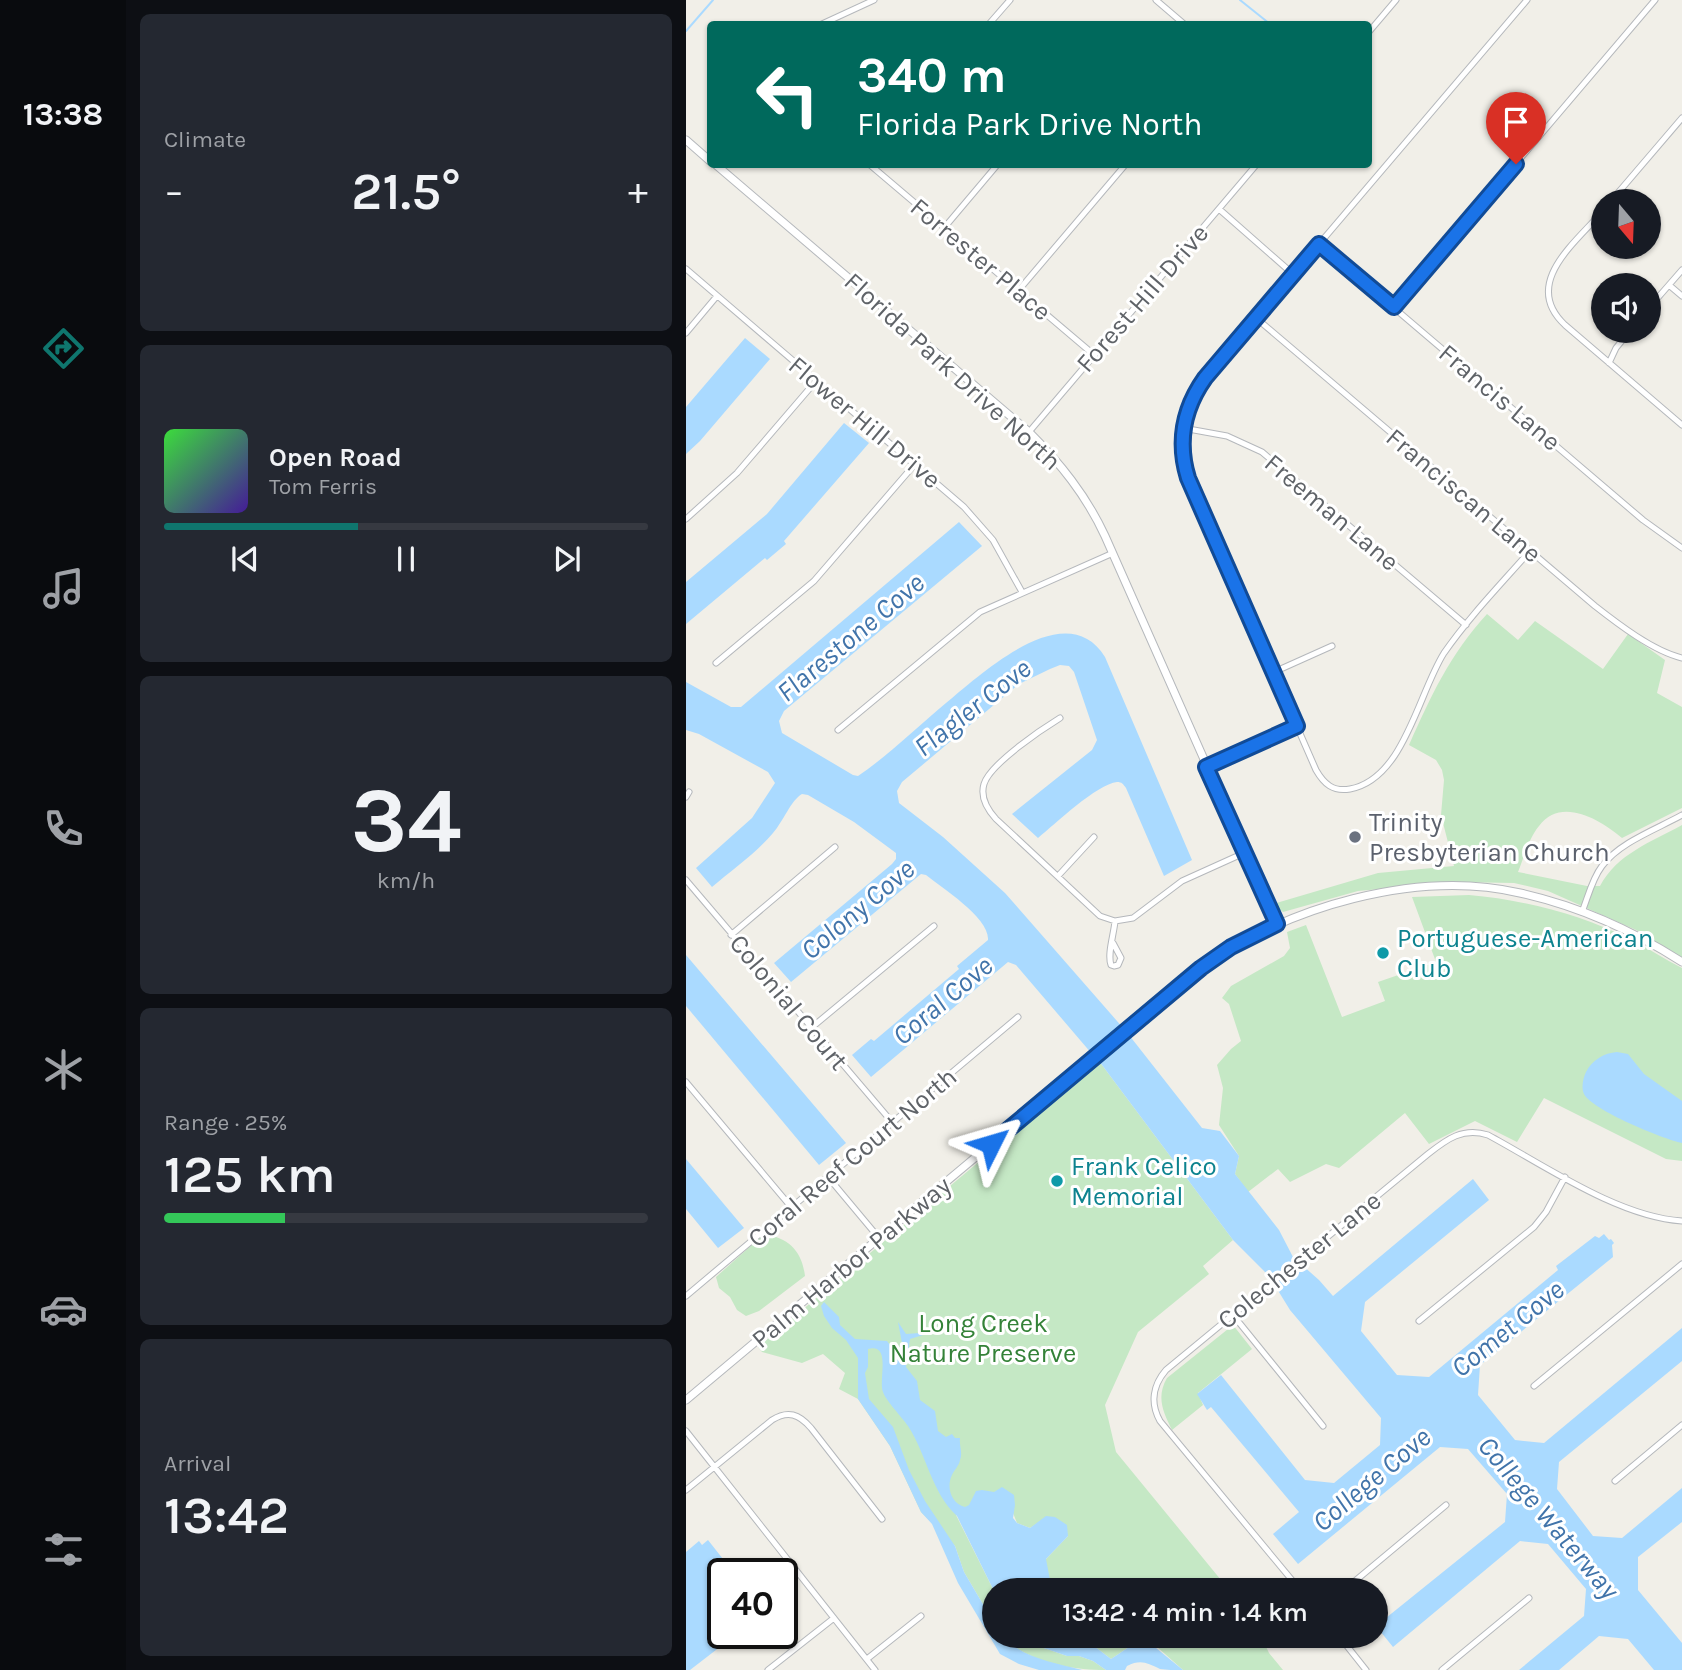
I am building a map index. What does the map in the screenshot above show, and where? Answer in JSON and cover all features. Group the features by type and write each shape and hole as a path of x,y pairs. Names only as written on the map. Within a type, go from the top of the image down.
{"street":[{"path":"828,21 874,0"},
{"path":"992,21 1010,0"},
{"path":"1156,0 1180,21"},
{"path":"1372,28 1396,0"},
{"path":"1527,0 1196,390 1183,428 1182,454 1188,478 1317,770 1327,785 1344,790 1365,783 1391,762 1433,673 1466,625 1530,551"},
{"path":"1394,307 1655,0"},
{"path":"1621,189 1682,118"},
{"path":"686,140 707,158"},
{"name":"Florida Park Drive North","path":"720,168 1029,432 1072,479 1091,508 1113,553 1277,924"},
{"name":"Forrester Place","path":"873,168 1093,354"},
{"path":"944,228 995,168"},
{"path":"1018,291 1123,168"},
{"name":"Forest Hill Drive","path":"1029,432 1253,168"},
{"path":"1219,209 1293,274"},
{"path":"1591,225 1557,265 1549,280 1549,303 1565,325 1682,425"},
{"name":"Francis Lane","path":"1319,244 1631,509 1682,548"},
{"name":"Flower Hill Drive","path":"686,269 955,498 981,524 1003,555 1022,592"},
{"path":"1661,294 1682,270"},
{"path":"1669,285 1682,296"},
{"path":"686,332 717,296"},
{"name":"Franciscan Lane","path":"1256,318 1616,622 1682,658"},
{"path":"1609,363 1620,343"},
{"path":"686,519 737,473 816,381"},
{"name":"Freeman Lane","path":"1183,428 1227,436 1262,452 1466,625"},
{"path":"716,663 814,581 915,464"},
{"path":"838,730 967,622 987,609 1113,553"},
{"path":"1273,672 1332,646"},
{"path":"1060,718 1042,729 994,769 985,781 983,790 986,806 992,815 1097,913 1115,921 1136,917 1182,881 1244,853"},
{"path":"1206,767 1297,726"},
{"path":"1582,912 1597,875 1608,859 1682,815"},
{"path":"1058,876 1094,837"},
{"path":"731,934 835,848"},
{"name":"Colonial Court","path":"686,880 892,1122"},
{"name":"Palm Harbor Parkway","path":"686,1399 1215,958 1277,924 1348,900 1394,891 1475,888 1511,891 1582,912 1633,933 1682,962"},
{"path":"1113,943 1115,921"},
{"path":"811,1028 934,926"},
{"name":"Coral Reef Court North","path":"686,1296 1018,1017"},
{"path":"686,1082 792,1208"},
{"name":"Colechester Lane","path":"1290,1578 1171,1436 1155,1408 1155,1390 1163,1374 1442,1143 1459,1133 1488,1135 1565,1177 1644,1214 1682,1221"},
{"path":"828,1177 879,1238"},
{"path":"1419,1321 1534,1227 1546,1212 1565,1177"},
{"path":"1534,1386 1682,1264"},
{"path":"686,1284 692,1291"},
{"path":"1233,1315 1323,1426"},
{"path":"686,1490 776,1418 787,1414 795,1415 811,1428 882,1519"},
{"path":"1615,1481 1682,1426"},
{"path":"686,1431 876,1670"},
{"path":"1359,1578 1446,1506"},
{"path":"1442,1670 1529,1598"},
{"path":"867,1659 921,1616"},
{"path":"768,1670 834,1618"},
{"path":"1349,1648 1366,1670"}],"green space":[{"path":"1487,614 1518,640 1535,621 1603,669 1628,634 1665,660 1657,693 1682,707 1682,808 1622,838 1592,818 1569,812 1558,813 1548,817 1535,831 1518,872 1587,886 1600,886 1625,857 1682,825 1682,958 1636,930 1548,891 1514,883 1457,882 1358,891 1283,912 1273,904 1378,873 1454,866 1441,815 1444,780 1442,770 1436,760 1409,745 1452,660"},
{"path":"1469,895 1511,900 1572,915 1630,939 1682,968 1682,1161 1666,1159 1544,1098 1517,1142 1475,1121 1429,1144 1405,1113 1339,1168 1326,1164 1290,1182 1278,1169 1248,1192 1235,1174 1239,1156 1219,1125 1223,1088 1217,1065 1241,1041 1229,1004 1222,998 1231,986 1284,956 1290,948 1287,932 1306,925 1342,1017 1385,1001 1378,982 1436,962 1412,897"},
{"name":"Long Creek Nature Preserve","path":"1099,1061 1233,1240 1203,1266 1209,1274 1138,1332 1105,1405 1116,1452 1219,1578 1047,1578 1046,1559 1068,1536 1041,1521 1030,1528 1017,1523 1013,1513 956,1515 988,1578 982,1578 982,1603 964,1572 955,1546 921,1512 890,1446 858,1399 839,1389 845,1373 823,1354 802,1363 762,1352 758,1347"},
{"path":"764,1234 781,1239 793,1247 801,1259 805,1276 759,1311 746,1316 737,1310 730,1297 719,1288 716,1277"},
{"path":"1233,1325 1252,1349 1198,1393 1203,1405 1172,1430 1161,1398 1167,1378"},
{"path":"1017,1648 1044,1648 1067,1656 1079,1656 1106,1670 1065,1666 1024,1653"},
{"path":"1097,1648 1128,1648 1111,1659"},
{"path":"1158,1648 1267,1648 1283,1670 1183,1670"}],"water":[{"path":"745,338 770,359 686,454 686,407"},
{"path":"844,423 869,443 784,541 786,544 767,560 765,558 686,624 686,582 767,514"},
{"path":"959,522 982,546 784,711 779,721 782,733 858,776 980,675 1024,646 1047,636 1068,634 1088,640 1105,657 1192,860 1164,876 1126,788 1120,782 1109,784 1088,797 1038,838 1012,814 1092,750 1097,740 1074,672 1069,666 1060,665 1019,684 902,782 897,791 899,803 943,837 1005,893 1124,1029 1092,1054 1016,965 1008,962 871,1077 852,1055 871,1039 874,1041 959,969 957,966 988,940 987,931 964,904 921,874 791,982 774,963 892,864 896,853 854,822 802,794 766,840 712,887 696,868 752,818 775,783 768,772 699,734 686,730 686,682 731,707 741,707"},
{"path":"686,955 846,1143 819,1165 686,1006"},
{"path":"1129,1035 1202,1128 1220,1131 1239,1156 1235,1174 1279,1230 1293,1257 1333,1296 1473,1179 1489,1200 1365,1302 1361,1331 1397,1375 1429,1377 1558,1270 1556,1266 1595,1236 1599,1238 1604,1234 1611,1239 1614,1243 1613,1257 1480,1365 1478,1395 1515,1440 1544,1443 1682,1328 1682,1361 1559,1462 1557,1489 1593,1536 1622,1538 1682,1488 1682,1522 1638,1557 1638,1590 1682,1643 1682,1670 1654,1670 1628,1639 1599,1636 1559,1670 1519,1670 1584,1616 1586,1589 1548,1544 1520,1541 1393,1647 1388,1641 1388,1616 1505,1522 1507,1494 1468,1449 1440,1447 1298,1564 1273,1534 1299,1512 1211,1407 1207,1410 1197,1394 1221,1375 1305,1480 1334,1483 1380,1445 1381,1418 1290,1310 1269,1276 1233,1240 1099,1061"},
{"path":"1617,1052 1628,1054 1644,1074 1682,1101 1682,1143 1645,1130 1600,1108 1584,1094 1583,1080 1592,1064 1599,1058"},
{"path":"686,1159 744,1228 718,1248 686,1209"},
{"path":"824,1302 839,1317 840,1325 855,1339 887,1341 899,1357 902,1343 898,1322 906,1334 933,1332 910,1339 906,1367 917,1381 920,1400 935,1411 938,1431 946,1437 952,1434 955,1438 960,1438 961,1457 950,1480 951,1494 956,1502 965,1507 969,1505 976,1491 994,1492 1002,1487 1014,1495 1013,1518 1017,1523 1030,1528 1046,1516 1055,1517 1067,1525 1068,1536 1046,1559 1050,1578 988,1578 957,1516 935,1485 908,1426 883,1392 880,1352 868,1349 868,1367 865,1373 869,1399 893,1427 909,1470 925,1501 955,1546 964,1572 982,1603 982,1624 958,1583 932,1524 921,1512 890,1446 858,1399 858,1358 846,1340 832,1328 821,1306"},
{"path":"708,1540 722,1558 707,1558 707,1649 717,1649 690,1670 686,1670 686,1552 699,1541 702,1545"},
{"path":"996,1648 1017,1648 1029,1655 1082,1670 1039,1670 1000,1654"},
{"path":"1044,1648 1097,1648 1111,1659 1128,1648 1156,1648 1183,1670 1160,1669 1140,1662 1127,1666 1125,1670 1106,1670 1093,1661 1079,1656 1067,1656"}],"waterway":[{"path":"686,31 713,0"},
{"path":"1240,0 1266,21"}],"place":[{"name":"Trinity Presbyterian Church","path":"1355,837"},
{"name":"Portuguese-American Club","path":"1383,953"},
{"name":"Frank Celico Memorial","path":"1057,1181"}],"route":[{"path":"991,1144 1201,968 1231,947 1277,924 1206,767 1297,726 1188,478 1182,454 1182,438 1193,396 1205,378 1319,244 1394,307 1516,164"}],"water label":[{"name":"Flarestone Cove","path":"850,637"},
{"name":"Flagler Cove","path":"972,707"},
{"name":"Colony Cove","path":"857,909"},
{"name":"Coral Cove","path":"942,1000"},
{"name":"Comet Cove","path":"1507,1328"},
{"name":"College Cove","path":"1371,1479"},
{"name":"College Waterway","path":"1549,1517"}]}
